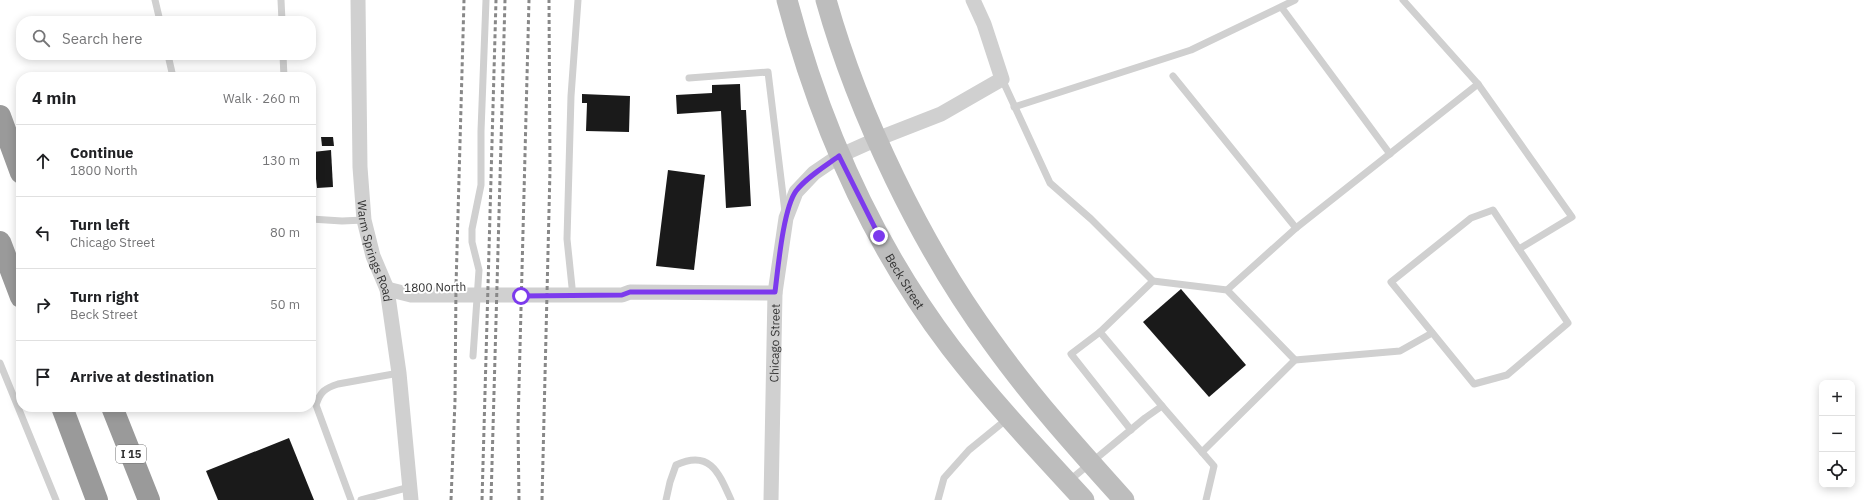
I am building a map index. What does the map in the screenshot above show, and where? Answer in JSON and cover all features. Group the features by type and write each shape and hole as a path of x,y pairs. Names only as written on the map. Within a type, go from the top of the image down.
{"highway":[{"path":"0,116 16,159"},
{"path":"0,242 16,284"},
{"path":"0,254 13,276"},
{"path":"64,412 97,500"},
{"name":"I 15","path":"114,412 149,500"}],"main road":[{"name":"Beck Street","path":"787,0 808,76 839,156 879,236 902,276 950,347 1009,418 1084,500"},
{"path":"826,0 845,56 877,139 922,229 967,305 1021,381 1124,500"}],"street":[{"name":"Warm Springs Road","path":"358,0 357,46 360,167 364,220 373,256 387,289 398,373 410,494"},
{"path":"973,0 984,24 1002,79"},
{"name":"Chicago Street","path":"771,500 775,292 786,218 796,192 814,173 839,156 877,139 941,114 1002,79"},
{"name":"1800 North","path":"387,289 412,285 478,291 622,295 630,292 775,292"},
{"name":"1800 North","path":"478,291 622,288 630,292"}],"lane":[{"path":"155,0 159,16"},
{"path":"281,0 282,16"},
{"path":"473,356 479,270 472,242 472,229 481,184 481,131 486,0"},
{"path":"572,288 567,239 571,96 578,0"},
{"path":"1014,107 1191,50 1238,26 1282,8 1295,0"},
{"path":"1403,0 1478,84 1572,216 1519,249"},
{"path":"1282,8 1390,154"},
{"path":"169,60 172,72"},
{"path":"283,60 284,72"},
{"path":"689,78 768,72 786,218"},
{"path":"1173,76 1296,228"},
{"path":"1002,79 1050,183 1090,219 1153,281 1227,290 1295,360"},
{"path":"1227,290 1296,228 1478,84"},
{"path":"1493,210 1519,249 1568,323 1507,375 1474,384 1391,282 1471,218 1493,210"},
{"path":"316,219 342,221 364,220"},
{"path":"1131,430 1071,354 1100,332 1153,281"},
{"path":"1100,332 1214,466 1206,500"},
{"path":"1202,452 1295,360 1400,351 1432,333"},
{"path":"0,363 16,402"},
{"path":"351,500 316,405 320,393 330,386 398,373"},
{"path":"1067,482 1162,406"},
{"path":"20,412 56,500"},
{"path":"938,500 944,478 969,450 1009,418"},
{"path":"666,500 676,465 688,459 704,460 712,466 731,500"},
{"path":"361,500 410,494"}],"building":[{"path":"740,84 741,110 746,110 751,206 726,208 721,111 677,114 676,95 712,93 712,85"},
{"path":"582,94 630,96 629,132 586,131 587,103 582,103"},
{"path":"321,137 333,137 334,146 322,146"},
{"path":"331,150 333,187 317,188 316,152"},
{"path":"668,170 705,175 694,270 656,266"},
{"path":"1181,289 1246,365 1209,397 1143,322"},
{"path":"289,438 314,500 218,500 206,471"}],"railway":[{"path":"451,500 455,401 456,286 464,0"},
{"path":"482,500 496,0"},
{"path":"491,500 505,0"},
{"path":"519,500 518,425 529,0"},
{"path":"542,500 550,170 549,0"}],"route":[{"path":"521,296 622,295 630,292 775,292 786,218 796,192 814,173 839,156 879,236"}]}
